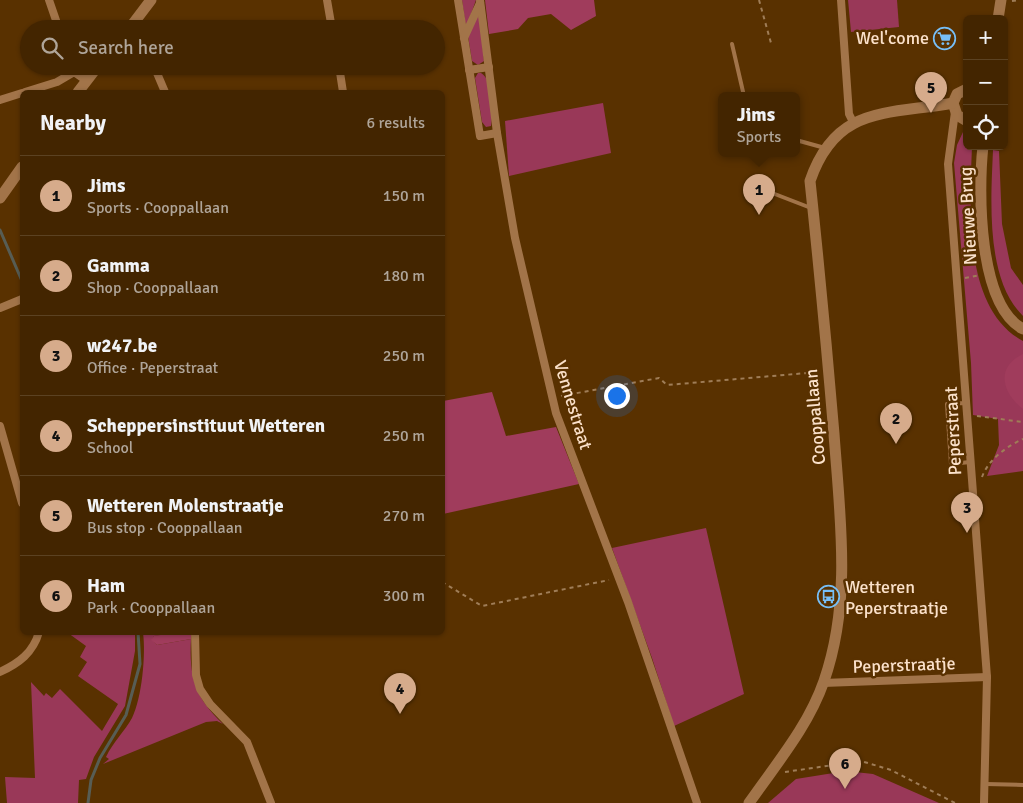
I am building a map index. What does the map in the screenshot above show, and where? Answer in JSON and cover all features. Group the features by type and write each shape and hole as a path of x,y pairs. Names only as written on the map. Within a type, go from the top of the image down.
{"street":[{"path":"49,0 56,20"},
{"path":"138,20 151,0"},
{"path":"327,0 330,20"},
{"path":"458,0 480,136 497,133"},
{"path":"841,0 849,114 853,122"},
{"path":"464,38 480,1"},
{"name":"Vennestraat","path":"480,1 497,133 517,246 552,397 619,578 697,803"},
{"path":"1000,15 1007,1"},
{"path":"469,70 489,67"},
{"path":"33,90 57,82 66,75"},
{"path":"80,75 86,81"},
{"path":"79,90 91,75"},
{"path":"158,75 164,90"},
{"path":"340,75 343,90"},
{"path":"963,91 957,94 954,107 963,118"},
{"path":"0,100 20,94"},
{"name":"Cooppallaan","path":"748,803 795,739 823,683 838,629 842,582 840,517 829,371 810,182 825,148 853,122 887,113 954,107"},
{"name":"Peperstraat","path":"954,107 948,164 986,677 986,784 984,803"},
{"path":"950,138 963,122"},
{"name":"Nieuwe Brug","path":"983,150 983,227 989,273 1005,312 1023,329"},
{"path":"0,198 20,170"},
{"path":"0,308 20,300"},
{"path":"0,426 20,496"},
{"path":"0,672 26,656 36,644 38,635"},
{"path":"195,635 196,676 200,689 210,704 246,742 271,803"},
{"name":"Peperstraatje","path":"823,683 986,677"}],"lane":[{"path":"732,44 743,92"},
{"path":"800,141 825,148"},
{"path":"767,191 813,208"},
{"path":"966,403 947,404 948,424 951,464 970,462"},
{"path":"986,784 1023,785"}],"path":[{"path":"759,0 771,43"},
{"path":"1007,1 1018,0"},
{"path":"958,280 989,273"},
{"path":"552,397 659,378 667,385 829,371"},
{"path":"967,416 1023,422"},
{"path":"979,483 986,466 1013,443 1023,439"},
{"path":"445,584 482,606 619,578"},
{"path":"768,775 861,761 891,770 955,803"}],"shaded area":[{"path":"462,0 476,0 466,28"},
{"path":"485,0 594,0 596,16 571,30 551,14 528,18 518,29 489,34"},
{"path":"848,0 897,0 899,27 851,32"},
{"path":"479,12 484,61 478,65 472,61 468,36"},
{"path":"478,73 485,77 492,98 491,126 486,127 482,122 475,78"},
{"path":"603,103 611,153 509,176 505,121"},
{"path":"963,132 963,150 972,150 971,225 974,254 980,281 989,305 1003,326 1023,341 1023,471 987,476 999,445 998,419 973,415 971,363 954,163 957,145"},
{"path":"993,150 999,151 1002,224 1011,268 1023,285 1023,316 1011,300 1002,281 996,260 993,237"},
{"path":"1023,354 1023,409 1016,403 1006,388 1005,373 1014,359"},
{"path":"492,392 506,436 556,427 579,484 445,514 445,401"},
{"path":"706,528 744,694 674,726 652,658 612,548"},
{"path":"71,635 135,635 135,651 125,706 94,757 86,779 79,780 78,803 7,803 5,777 35,778 31,682 44,696 46,693 52,698 60,689 102,731 118,704 78,676 87,662 80,657 86,646"},
{"path":"143,635 162,635 154,636 152,640 157,645 191,639 191,665 196,686 206,705 223,724 217,721 206,722 103,764 109,759 106,757 132,718 138,699 144,652"},
{"path":"191,635 191,639 157,645 151,640 154,636"},
{"path":"846,771 873,774 939,803 768,803 796,779"}],"waterway":[{"path":"0,230 20,276"},
{"path":"88,803 91,780 100,758 126,715 140,664 138,635"}],"place":[{"name":"Wel'come","path":"945,38"},
{"name":"Wetteren Molenstraatje","path":"931,113"},
{"name":"Jims","path":"759,215"},
{"name":"Gamma","path":"896,444"},
{"name":"w247.be","path":"967,533"},
{"name":"Wetteren Peperstraatje","path":"829,597"},
{"name":"Scheppersinstituut Wetteren","path":"400,714"},
{"name":"Ham","path":"845,789"}]}
